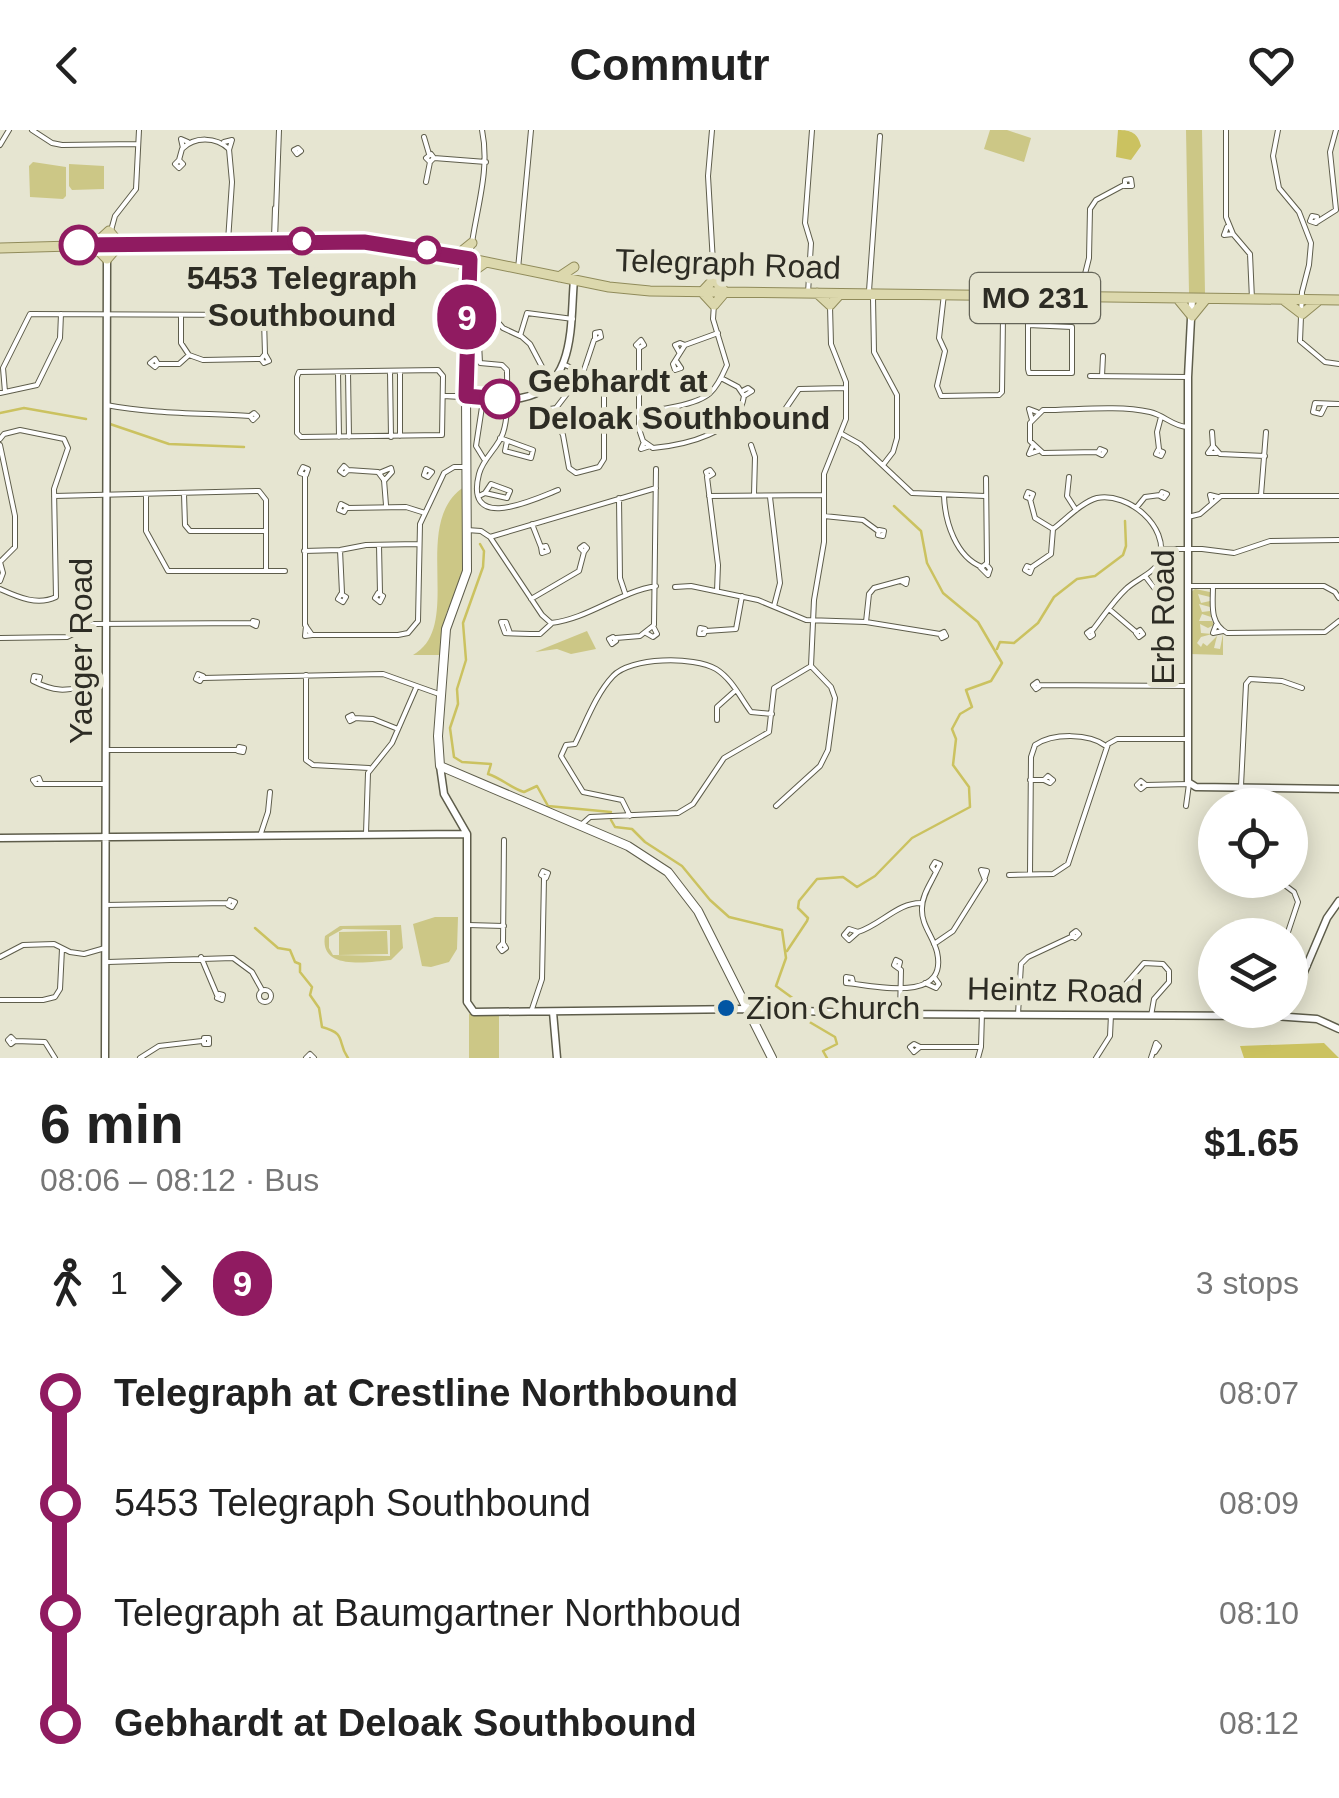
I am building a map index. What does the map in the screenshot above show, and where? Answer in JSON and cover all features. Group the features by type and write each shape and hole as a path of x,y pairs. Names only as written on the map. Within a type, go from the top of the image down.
{"main road":[{"path":"109,231 120,244 107,259 94,245 109,231"},
{"name":"Telegraph Road","path":"1,248 262,240 275,234 287,241 391,244 634,290 1339,300"},
{"path":"338,251 348,241"},
{"path":"469,274 456,256 472,243"},
{"path":"470,259 466,581 446,629 440,766 644,854 674,878 698,911 772,1058"},
{"path":"469,274 486,262"},
{"path":"560,278 576,268 579,282"},
{"path":"714,280 720,292 714,306 702,292 714,280"},
{"path":"813,293 830,305 836,293"},
{"path":"1178,299 1192,316 1206,299"},
{"path":"1283,299 1302,314 1319,300"},
{"path":"439,756 453,770"}],"street":[{"path":"0,145 9,130"},
{"path":"32,130 62,145 138,144"},
{"path":"107,244 114,216 136,189 139,130"},
{"path":"275,234 278,130"},
{"path":"470,259 486,162 482,130"},
{"path":"518,269 530,130"},
{"path":"712,130 708,176 714,280"},
{"path":"812,130 805,223 811,243 813,293"},
{"path":"1226,130 1228,226 1250,254 1252,299"},
{"path":"1278,130 1273,156 1279,188 1312,220 1300,341 1325,362 1339,364"},
{"path":"1312,220 1338,211 1330,152 1336,130"},
{"path":"880,136 871,293 874,352 897,394 897,438 893,452 882,464"},
{"path":"424,137 431,158 426,182"},
{"path":"178,160 188,142 215,140 229,150 232,182 228,241"},
{"path":"278,150 294,150"},
{"path":"431,158 486,162"},
{"path":"1079,298 1088,258 1090,208 1096,200 1124,185"},
{"name":"Yaeger Road","path":"104,1058 107,244"},
{"path":"443,396 506,399 532,395 550,382 563,364 571,341 579,282"},
{"path":"944,294 939,338 945,350 938,386 942,396 1002,392 1002,316 998,312 998,297"},
{"path":"1028,298 1028,325 1029,373 1072,373 1072,327 1028,325"},
{"name":"Erb Road","path":"1190,784 1188,377 1192,299"},
{"path":"776,806 820,766 828,750 835,698 831,686 811,666 826,463 842,434 847,388 832,344 830,305"},
{"path":"639,411 657,411 703,398 722,378 727,360 714,306"},
{"path":"520,336 527,312 572,319"},
{"path":"61,314 60,338 38,385 3,392 2,368 28,314 61,314 107,314 260,318 263,356 203,360 189,355 181,342 181,316"},
{"path":"504,440 533,450 531,458 505,451 504,440 507,367 480,364 480,320 497,321 530,344 550,382"},
{"path":"677,362 678,352 685,345 718,333"},
{"path":"563,364 583,373 602,384 602,464 592,470 576,473 567,464 563,435 555,417 556,408 583,373 595,338"},
{"path":"639,348 639,429 650,446 666,446 708,434 730,422 743,394 722,378"},
{"path":"467,350 478,349"},
{"path":"158,364 179,364 189,355"},
{"path":"1102,376 1104,356"},
{"path":"390,371 391,437"},
{"path":"390,371 440,371 444,376 442,436 299,436 296,377 301,372 390,371"},
{"path":"400,371 400,437"},
{"path":"338,372 338,437"},
{"path":"348,372 349,437"},
{"path":"1090,376 1188,377"},
{"path":"786,408 799,390 847,388"},
{"path":"466,414 480,397"},
{"path":"1326,404 1339,404"},
{"path":"106,405 152,414 170,411 250,416"},
{"path":"482,408 476,444 485,460"},
{"path":"1098,452 1050,455 1035,449 1029,435 1032,420 1039,412 1138,411 1154,412 1176,426 1188,427"},
{"path":"1159,450 1156,432 1162,417"},
{"path":"604,418 593,419 592,424 604,426"},
{"path":"0,581 0,562 15,548 16,523 1,438 20,430 65,442 54,496 56,595 49,600 24,599 0,589"},
{"path":"1212,432 1217,453 1265,456"},
{"path":"1261,495 1266,432"},
{"path":"842,434 860,444 912,493 986,496"},
{"path":"504,440 479,472 482,497 494,510 505,510 558,490"},
{"path":"751,444 756,470 754,496"},
{"path":"305,476 304,551 310,630 398,635 411,631 418,616 418,544 424,514 440,479 450,468 466,467"},
{"path":"348,470 379,473 391,468 384,480"},
{"path":"616,638 646,633 653,627 656,469"},
{"path":"379,473 384,480 386,507"},
{"path":"432,474 440,479"},
{"path":"707,477 718,564 717,591"},
{"path":"1068,477 1068,496 1077,512"},
{"path":"944,496 947,524 966,556 982,566 986,478"},
{"path":"490,537 656,488"},
{"path":"54,496 259,490 265,497 266,570"},
{"path":"184,494 185,526 190,531 266,531"},
{"path":"146,495 146,531 169,572 285,570"},
{"path":"709,496 824,495"},
{"path":"1136,508 1146,497 1160,495"},
{"path":"1188,516 1200,514 1218,498 1339,496"},
{"path":"770,497 779,575 774,607"},
{"path":"618,498 620,578 626,594"},
{"path":"1053,529 1099,498 1122,500 1149,520 1160,549 1160,561 1127,587 1092,631"},
{"path":"1030,499 1035,518 1053,529"},
{"path":"347,508 415,508 424,514"},
{"path":"824,516 863,520 878,531"},
{"path":"532,524 541,547"},
{"path":"1032,567 1051,554 1053,529"},
{"path":"467,530 490,537 551,623"},
{"path":"1160,549 1234,553 1270,540 1339,540"},
{"path":"304,551 418,544"},
{"path":"379,545 380,593"},
{"path":"340,550 342,594"},
{"path":"531,598 580,572 584,552"},
{"path":"1144,576 1158,593"},
{"path":"866,622 869,594 874,588 901,581"},
{"path":"510,634 540,634 551,623 565,622 626,594 656,586"},
{"path":"675,587 691,586 742,596 813,622 866,622 940,634"},
{"path":"1188,586 1324,586 1339,598"},
{"path":"1213,586 1213,616 1223,631 1325,632 1335,631 1338,623"},
{"path":"706,631 734,630 742,596"},
{"path":"1109,610 1136,632"},
{"path":"0,638 67,637 93,624 252,623"},
{"path":"630,816 622,800 581,790 561,756 566,745 575,744 600,694 618,671 644,659 698,663 722,673 750,712 772,714"},
{"path":"581,825 587,817 678,813 691,807 724,758 768,734 771,696 776,685 811,666"},
{"path":"203,678 388,674 442,695"},
{"path":"306,675 309,762 370,768"},
{"path":"1241,786 1248,681 1282,681 1302,688"},
{"path":"38,683 52,690 83,690 94,684 106,684"},
{"path":"1040,686 1188,686"},
{"path":"365,834 366,781 370,768 392,743 416,688"},
{"path":"717,720 717,708 736,690"},
{"path":"354,718 373,719 399,730"},
{"path":"1030,874 1031,757 1038,742 1050,738 1093,738 1106,746"},
{"path":"1009,875 1053,874 1068,864 1106,746 1117,739 1188,739"},
{"path":"105,750 238,750"},
{"path":"440,766 446,799 466,834 467,925 504,926"},
{"path":"442,783 453,770"},
{"path":"1030,780 1044,780"},
{"path":"41,783 105,784"},
{"path":"1186,806 1190,784"},
{"path":"1146,785 1339,790"},
{"path":"260,836 270,792"},
{"path":"0,838 466,834"},
{"path":"503,943 504,840"},
{"path":"925,983 938,958 926,930 922,903 936,872"},
{"path":"934,944 952,931 986,877"},
{"path":"530,1012 542,979 544,878"},
{"path":"1308,966 1327,918 1339,901"},
{"path":"105,905 228,903"},
{"path":"858,932 907,904 922,903"},
{"name":"Heintz Road","path":"467,925 469,1010 476,1012 760,1009 900,1014 1198,1014"},
{"path":"1018,1014 1018,975 1022,964 1028,957 1073,936"},
{"path":"0,957 23,945 54,944 89,954 105,948"},
{"path":"0,1000 55,997 60,990 62,949"},
{"path":"201,957 218,995"},
{"path":"105,962 233,958 256,977 262,990"},
{"path":"1118,994 1144,963 1163,964 1169,982 1154,999 1151,1016"},
{"path":"899,966 900,1014"},
{"path":"853,984 900,990 925,983 938,986 932,975"},
{"path":"753,1021 760,1009"},
{"path":"553,1012 558,1058"},
{"path":"978,1058 982,1014"},
{"path":"1096,1058 1110,1036 1111,1015"},
{"name":"Heintz Road","path":"1308,1016 1339,1029"},
{"path":"15,1040 45,1042 55,1058"},
{"path":"140,1058 159,1046 202,1042"},
{"path":"920,1047 981,1048"},
{"path":"981,1048 985,1058"},
{"path":"1151,1058 1155,1052"},
{"path":"306,1058 309,1054 314,1058"}],"shaded area":[{"path":"990,130 1007,130 1031,138 1024,162 984,149"},
{"path":"1118,130 1133,133 1140,142 1131,160 1116,157"},
{"path":"1186,130 1202,130 1205,293 1189,293"},
{"path":"33,162 66,167 63,199 30,197 29,166"},
{"path":"69,164 104,166 104,189 72,190"},
{"path":"464,487 463,575 446,614 442,655 413,655 428,641 435,622 440,524 448,503"},
{"path":"1191,592 1210,592 1210,597 1198,594 1201,603 1210,601 1210,607 1199,604 1202,612 1210,611 1211,617 1202,614 1199,621 1212,621 1214,625 1208,628 1200,624 1201,633 1212,634 1201,637 1197,643 1207,646 1217,636 1214,648 1220,649 1223,634 1223,655 1190,654"},
{"path":"587,631 596,649 571,654 557,649 535,652"},
{"path":"435,917 458,917 457,949 449,962 422,966 413,924"},
{"path":"401,925 403,948 391,960 337,960 325,947 325,936 340,926","holes":["343,929 390,930 390,956 333,955 329,948 329,937"]},
{"path":"387,931 388,954 339,955 339,932"},
{"path":"469,1014 499,1014 499,1058 469,1058"},
{"path":"1324,1043 1339,1058 1244,1058 1240,1046"}],"waterway":[{"path":"0,413 24,408 86,419"},
{"path":"110,424 169,444 244,447"},
{"path":"787,951 808,918 798,908 799,901 817,879 843,877 857,887 875,876 912,838 970,807 969,787 953,765 956,739 952,729 960,714 972,707 966,690 991,681 1002,663 978,622 943,593 927,563 921,531 894,506"},
{"path":"997,649 1000,642 1014,643 1038,623 1054,597 1077,579 1095,576 1123,555 1125,521"},
{"path":"480,544 484,551 483,567 463,623 466,660 450,728 454,757 462,762 491,764 488,774 524,792 537,786 548,806 611,812"},
{"path":"611,820 615,827 632,829 682,866 729,917 782,930 786,958 776,986 798,1002 801,1017 835,1037 837,1044 823,1051 827,1058"},
{"path":"255,928 278,948 290,950 312,987 310,995 319,1008 322,1027 338,1035 348,1058"}],"bus line":[{"name":"9","path":"79,245 253,240 364,242 470,259 466,396 500,399"}],"place":[{"name":"5453 Telegraph Southbound","path":"302,241"},
{"name":"Gebhardt at Deloak Southbound","path":"500,399"},
{"name":"Zion Church","path":"726,1008"}]}
